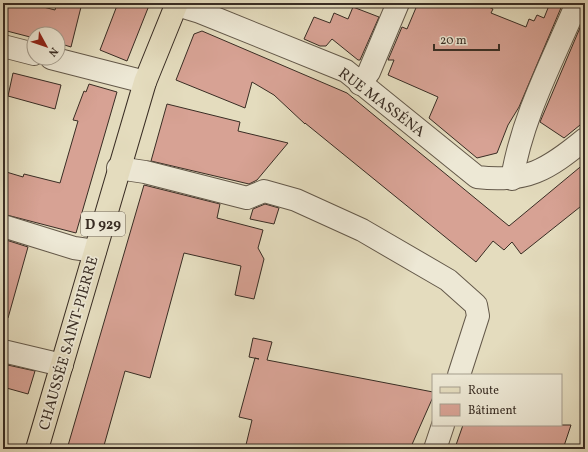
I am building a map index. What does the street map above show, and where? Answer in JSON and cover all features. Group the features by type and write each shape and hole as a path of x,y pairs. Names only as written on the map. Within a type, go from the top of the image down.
{"main road":[{"name":"CHAUSSÉE SAINT-PIERRE","path":"37,449 118,168 145,82 177,4"}],"street":[{"path":"360,84 369,72 398,3"},
{"path":"512,179 516,155 527,121 577,3"},
{"name":"RUE MASSÉNA","path":"177,4 346,72 477,176 498,180 512,179 540,171 561,159 585,139"},
{"path":"3,46 26,52"},
{"path":"66,62 145,82"},
{"path":"118,168 145,172 247,198 264,191 296,200 362,230 448,280 476,305 478,316 459,374"},
{"path":"3,226 74,248 95,251"},
{"path":"3,351 62,365"},
{"path":"435,449 443,426"}],"building":[{"path":"3,3 28,3 55,10 57,3 82,3 71,47 66,45 66,26 26,26 26,36 3,30"},
{"path":"118,3 150,3 127,61 100,50"},
{"path":"418,3 480,3 493,9 491,13 526,27 529,19 534,21 537,15 544,18 550,3 563,3 519,107 508,125 497,153 477,158 429,118 438,97 388,75 394,60 388,60 402,27 407,29"},
{"path":"353,7 379,17 360,60 332,39 326,46 320,46 304,39 314,17 330,23 334,13 348,19"},
{"path":"585,16 585,121 564,138 540,122"},
{"path":"202,31 347,93 509,226 585,163 585,203 521,254 512,242 504,250 493,241 476,262 305,124 274,95 252,82 245,108 176,80 194,34"},
{"path":"13,73 61,85 55,109 8,96"},
{"path":"89,84 117,92 76,233 3,214 3,171 23,177 24,174 60,183 78,121 73,120 84,91 86,92"},
{"path":"167,104 240,122 238,131 288,143 257,180 249,184 151,161"},
{"path":"144,185 220,204 217,218 263,230 258,248 264,259 254,299 235,295 241,266 184,253 150,378 125,371 103,449 67,449"},
{"path":"265,204 279,208 274,224 250,219 253,209"},
{"path":"3,239 28,247 8,318 3,317"},
{"path":"253,338 272,342 267,360 432,392 432,399 410,449 245,449 252,420 239,417 255,358 249,357"},
{"path":"3,364 35,371 28,394 3,387"},
{"path":"571,425 563,449 469,449 456,445 463,426"}]}
